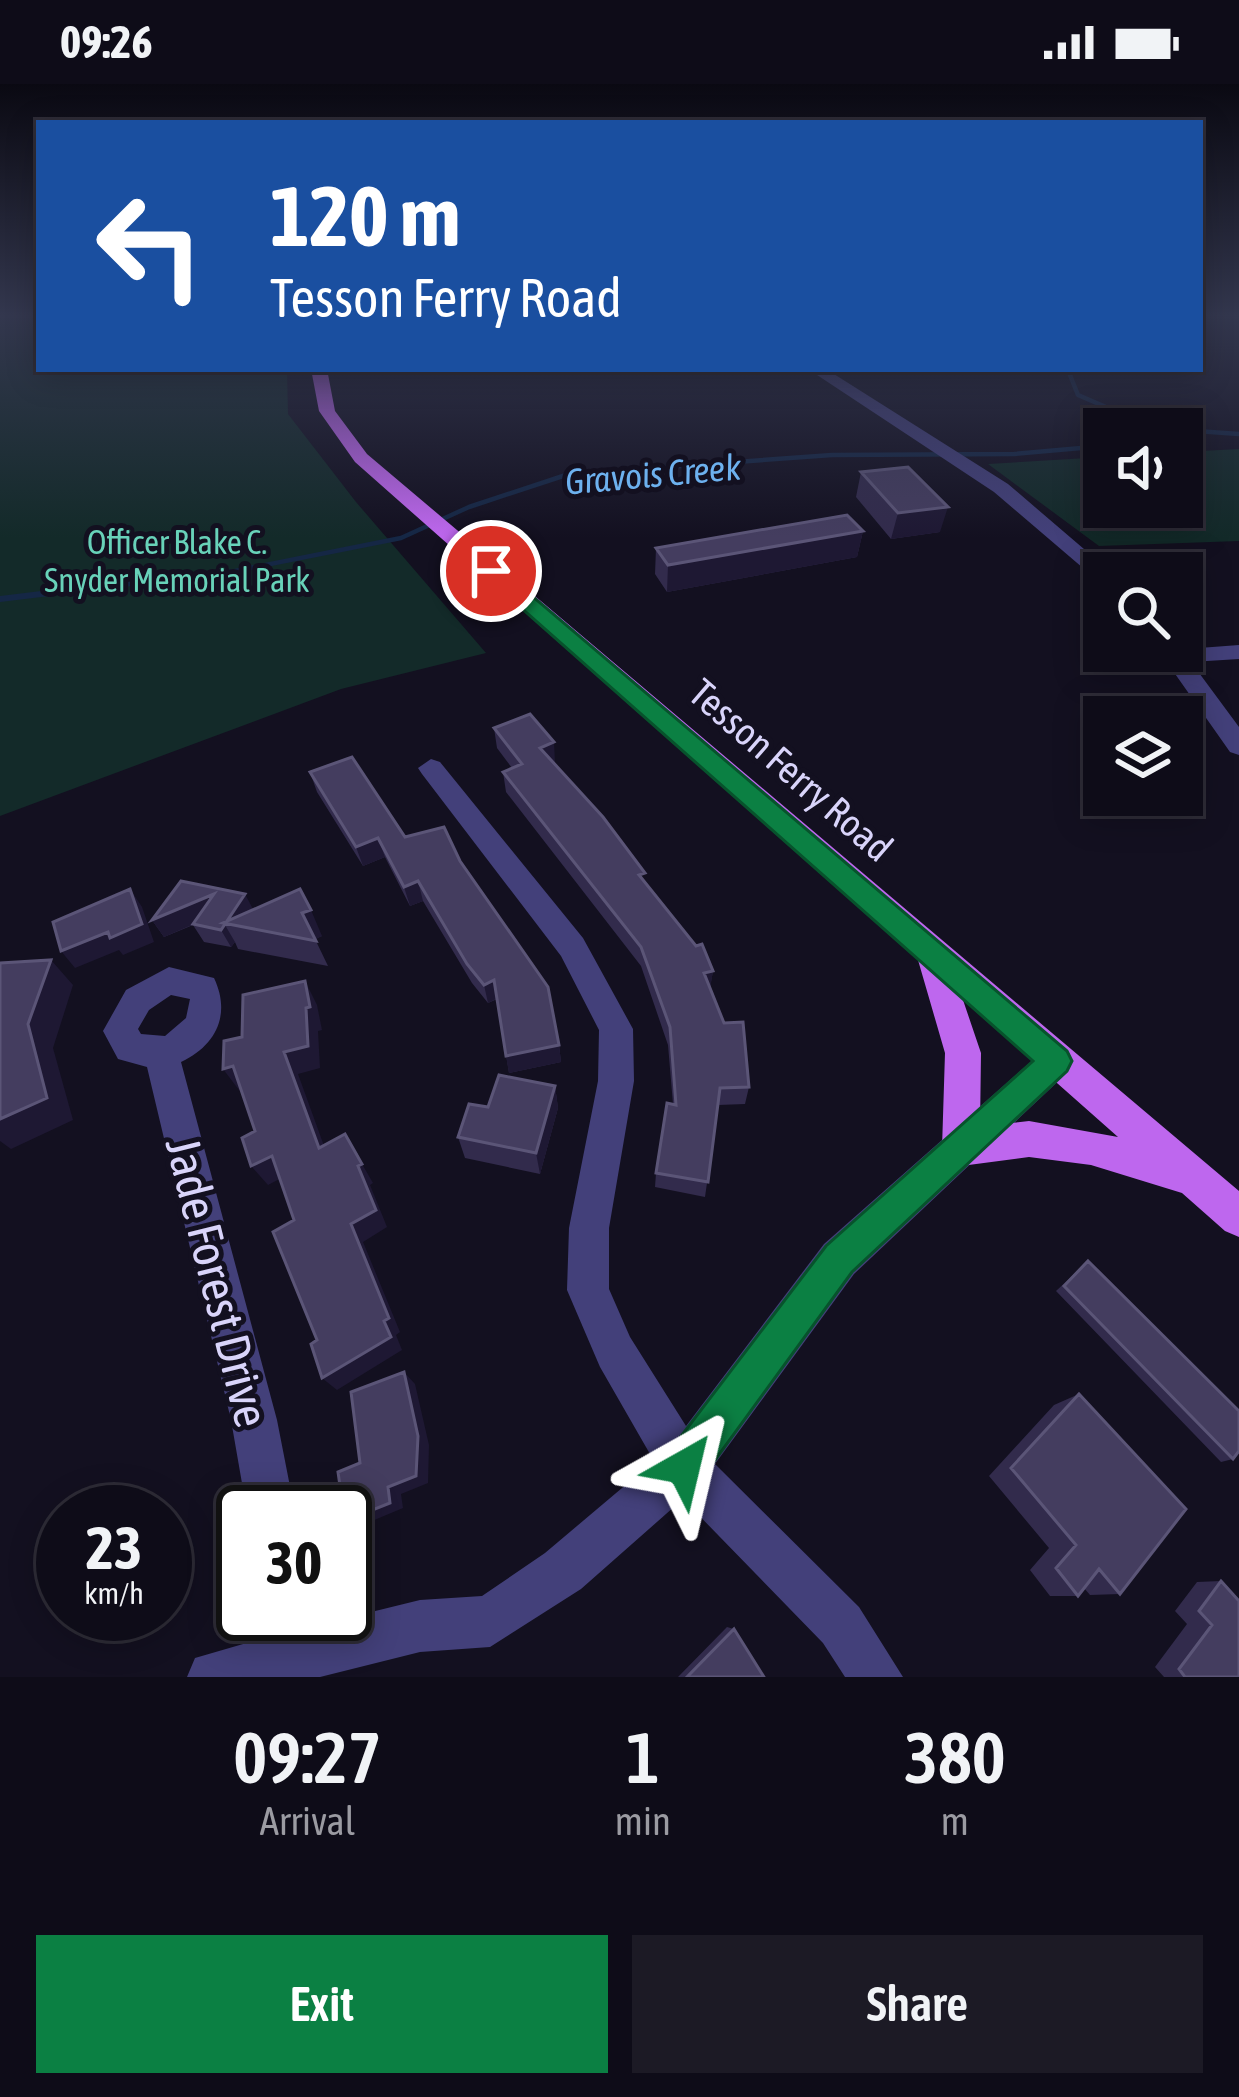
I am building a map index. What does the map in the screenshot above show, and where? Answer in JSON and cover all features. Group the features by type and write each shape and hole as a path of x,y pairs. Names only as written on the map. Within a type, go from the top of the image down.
{"main road":[{"name":"Tesson Ferry Road","path":"321,389 335,428 386,481 1239,1217"},
{"path":"931,952 963,1053 961,1148 1029,1139 1070,1144 1193,1178"}],"street":[{"path":"848,389 964,464 1039,518 1083,557"},
{"path":"1203,653 1239,652"},
{"path":"1186,672 1239,746"},
{"path":"431,768 572,947 616,1029 616,1081 589,1228 587,1290 615,1352 684,1467 841,1624 876,1677"},
{"name":"Jade Forest Drive","path":"161,1053 254,1420 266,1485"},
{"path":"214,1677 277,1651 419,1625 490,1621 563,1571 684,1467 839,1259 1056,1061"}],"green space":[{"name":"Officer Blake C. Snyder Memorial Park","path":"0,389 287,389 288,414 356,502 486,653 341,689 0,816"},
{"path":"1239,449 1239,541 1099,546 988,464 1083,458 1083,528 1203,528 1203,451"}],"building":[{"path":"908,467 948,507 898,513 861,472"},
{"path":"847,515 863,531 668,565 656,548"},
{"path":"530,714 554,742 540,748 603,817 645,873 639,875 696,946 702,944 713,971 704,973 724,1023 743,1022 749,1087 720,1088 708,1182 656,1173 667,1103 676,1105 670,1027 641,947 503,772 522,764 494,728"},
{"path":"352,757 405,837 444,827 460,861 548,987 559,1045 506,1056 494,980 484,985 418,881 404,887 378,838 356,847 310,772"},
{"path":"181,881 245,894 221,930 193,924 214,894 152,920"},
{"path":"130,889 142,924 61,951 53,922"},
{"path":"300,889 311,910 302,913 316,941 223,923"},
{"path":"51,960 28,1024 47,1098 0,1119 0,963"},
{"path":"305,981 310,1007 306,1008 308,1046 284,1052 319,1148 345,1134 362,1164 358,1166 376,1210 351,1224 389,1318 384,1321 391,1337 322,1378 311,1344 317,1340 273,1232 294,1220 272,1156 251,1166 242,1138 255,1131 233,1066 223,1069 224,1041 242,1037 243,995"},
{"path":"499,1075 555,1086 536,1153 458,1137 469,1104 488,1107"},
{"path":"1088,1261 1239,1411 1239,1451 1233,1459 1064,1286"},
{"path":"404,1372 418,1436 416,1476 388,1487 390,1503 372,1510 372,1485 340,1485 338,1472 360,1463 351,1392"},
{"path":"1079,1394 1186,1509 1120,1594 1099,1569 1078,1596 1056,1568 1076,1545 1011,1468"},
{"path":"1221,1581 1239,1601 1239,1677 1185,1677 1179,1669 1212,1625 1199,1611"},
{"path":"734,1629 764,1677 687,1677"}],"waterway":[{"path":"1076,389 1078,395 1108,408"},
{"name":"Gravois Creek","path":"1203,431 1239,434"},
{"name":"Gravois Creek","path":"130,583 235,571 401,538 469,507 569,474 832,455 1014,454 1083,448"},
{"name":"Gravois Creek","path":"130,583 148,581"},
{"name":"Gravois Creek","path":"0,599 130,583"},
{"name":"Gravois Creek","path":"123,584 130,583"}],"route":[{"path":"491,571 1056,1061 839,1259 684,1467"}]}
